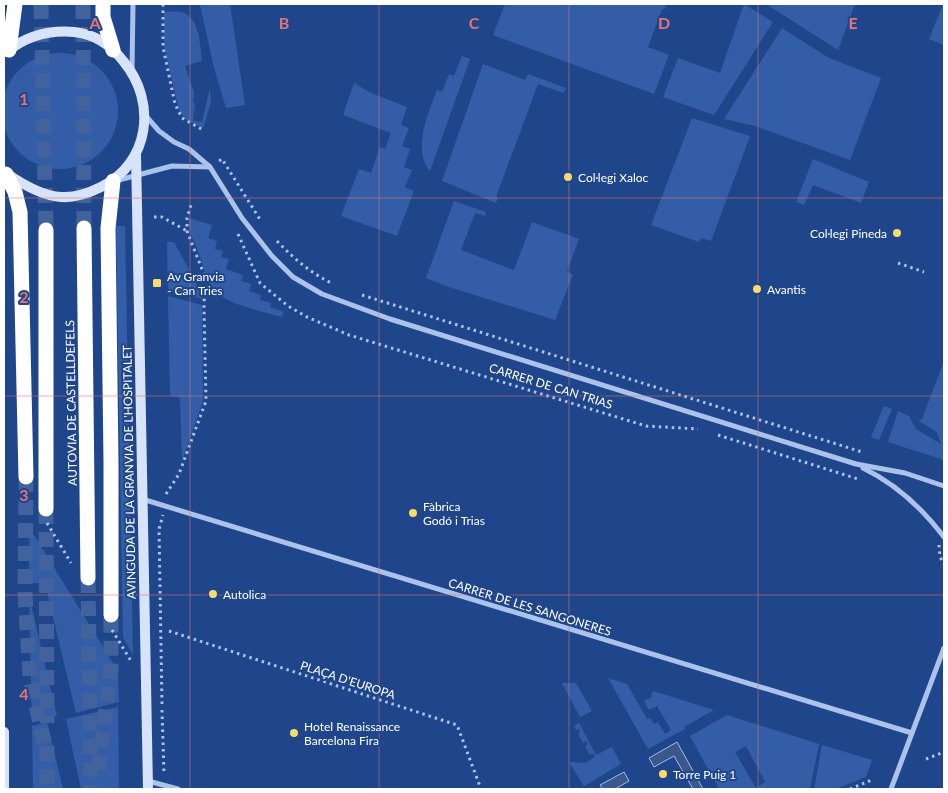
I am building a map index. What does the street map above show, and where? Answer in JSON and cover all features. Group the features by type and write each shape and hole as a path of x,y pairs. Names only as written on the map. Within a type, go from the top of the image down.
{"highway":[{"path":"6,52 15,4"},
{"path":"103,4 103,17 113,50"},
{"path":"5,172 15,192 20,212 26,477"},
{"path":"111,615 108,218 113,181"},
{"name":"AUTOVIA DE CASTELLDEFELS","path":"84,228 88,578"},
{"name":"AUTOVIA DE CASTELLDEFELS","path":"46,230 46,510"}],"main road":[{"path":"5,172 23,184 60,197 89,193 113,181 136,154 141,141 145,115 142,92 132,72 113,50 98,38 80,33 61,31 38,34 6,52"},
{"name":"AVINGUDA DE LA GRANVIA DE L'HOSPITALET","path":"136,154 148,785"},
{"path":"4,732 4,789"}],"street":[{"path":"132,72 133,4"},
{"name":"CARRER DE CAN TRIAS","path":"145,115 159,131 174,142 189,149 210,167 242,218 272,256 293,277 322,294 390,319 856,464 905,474 944,486"},
{"path":"113,181 172,166 210,167"},
{"name":"CARRER DE CAN TRIAS","path":"856,464 883,478 914,502 944,537"},
{"name":"CARRER DE LES SANGONERES","path":"142,499 912,734"},
{"path":"891,789 944,648"},
{"path":"148,785 164,785 178,789"}],"path":[{"path":"163,4 163,47 175,104 182,118 203,130"},
{"path":"222,159 263,224"},
{"path":"166,494 179,474 206,401 205,277 186,231 191,204"},
{"path":"154,217 162,217 186,231"},
{"name":"CARRER DE CAN TRIAS","path":"235,230 260,282 288,306 320,324 349,335 646,426 704,430"},
{"path":"274,238 305,267 337,287"},
{"path":"898,263 924,272"},
{"path":"356,293 869,454"},
{"path":"713,433 859,479"},
{"path":"162,518 160,529 164,785"},
{"path":"934,540 938,549"},
{"name":"PLAÇA D'EUROPA","path":"168,631 457,725 481,789"},
{"path":"926,760 944,752"},
{"path":"850,789 874,779"}],"shaded area":[{"path":"230,4 245,105 226,108 214,68 200,5"},
{"path":"505,4 666,5 665,9 662,9 648,47 669,55 654,94 493,35"},
{"path":"744,4 773,22 714,115 663,97 678,58 720,73"},
{"path":"766,4 855,4 838,50"},
{"path":"944,4 944,45 929,39"},
{"path":"164,12 181,12 187,15 192,19 198,32 202,61 185,66 194,92 193,121 202,122 210,88 211,102 203,128 186,120 179,110 164,46"},
{"path":"782,28 829,58 881,78 850,160 755,126 724,119"},
{"path":"60,53 82,57 92,62 101,70 109,79 114,89 118,111 114,133 109,143 101,152 92,160 82,165 60,169 38,165 28,160 19,152 11,143 6,133 2,111 6,89 11,79 19,70 28,62 38,57"},
{"path":"462,56 470,59 430,171 422,153 423,131 426,120 437,90 442,92 449,74 454,76"},
{"path":"483,64 525,80 528,74 566,88 563,93 538,84 496,197 498,198 496,203 442,181"},
{"path":"354,83 371,93 407,107 401,125 409,128 402,146 410,149 404,167 412,170 405,187 414,191 397,236 341,216 359,169 371,173 380,147 385,149 391,133 343,115"},
{"path":"692,118 750,136 711,241 701,238 699,242 651,225"},
{"path":"813,159 869,182 861,203 813,185 804,205 796,202"},
{"path":"454,201 486,212 485,216 475,213 461,250 514,270 532,222 579,239 567,271 573,275 555,320 426,278"},
{"path":"189,218 212,225 208,238 217,241 215,249 223,251 221,257 229,259 226,269 243,275 241,281 251,284 249,291 261,295 260,300 271,303 270,307 284,312 282,317 242,306 223,297 216,291 208,280 191,235"},
{"path":"116,226 125,226 133,655 123,637"},
{"path":"167,242 174,242 201,292 202,299 168,290"},
{"path":"168,296 202,305 203,401 182,461 180,398 170,395"},
{"path":"944,361 944,460 888,442 898,411 909,416 916,429 941,444 937,432 919,420 922,419"},
{"path":"884,406 892,409 879,440 871,437"},
{"path":"29,527 118,671 119,702 76,713 47,592 39,583 29,583"},
{"path":"29,596 57,716 32,722"},
{"path":"608,678 627,684 647,719 650,718 654,724 658,722 665,734 671,730 657,706 649,710 644,701 652,697 653,691 714,710 684,727 685,729 648,749"},
{"path":"562,683 576,683 592,711 580,717"},
{"path":"118,707 119,789 81,789 66,719"},
{"path":"727,715 819,744 810,789 719,789 690,736","holes":["746,746 765,782 756,788 735,752"]},
{"path":"47,722 63,789 33,789 32,726"},
{"path":"579,723 596,755 612,747 621,764 584,786 569,762 585,763 595,757 593,753 590,755 585,746 588,744 586,741 583,743 578,734 580,732 579,729 576,730 574,726"},
{"path":"677,742 703,789 693,789 674,756 654,767 649,758"},
{"path":"822,745 872,760 866,777 835,789 814,789"},
{"path":"624,772 629,781 615,789 603,789 600,785"}],"tunnel":[{"path":"41,4 46,230"},
{"path":"83,4 84,228"},
{"path":"26,477 25,594 30,677 47,756"},
{"path":"46,509 47,723"},
{"path":"88,578 91,789"},
{"path":"98,770 111,669 111,615"},
{"path":"47,746 47,789"}],"place":[{"name":"Col·legi Xaloc","path":"568,177"},
{"name":"Col·legi Pineda","path":"897,233"},
{"name":"Av Granvia - Can Tries","path":"157,283"},
{"name":"Avantis","path":"757,289"},
{"name":"Fàbrica Godó i Trias","path":"413,513"},
{"name":"Autolica","path":"213,594"},
{"name":"Hotel Renaissance Barcelona Fira","path":"294,733"},
{"name":"Torre Puig 1","path":"663,774"}]}
